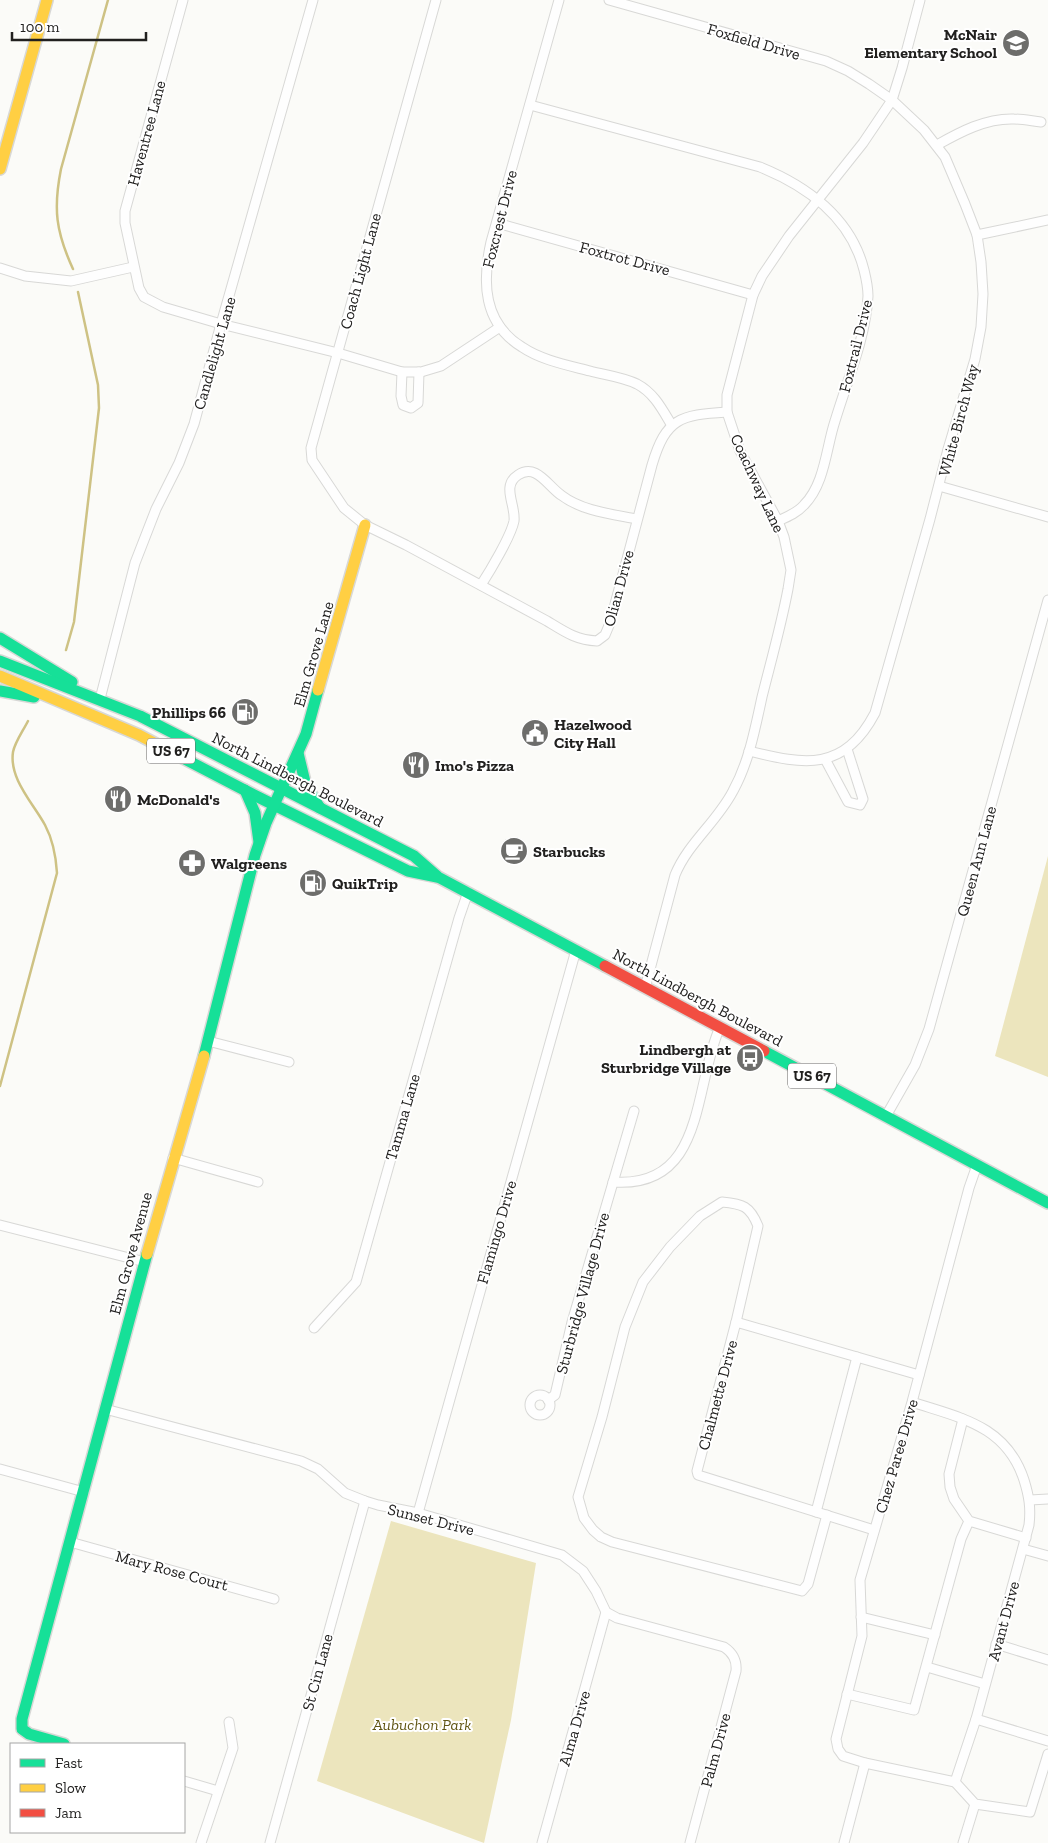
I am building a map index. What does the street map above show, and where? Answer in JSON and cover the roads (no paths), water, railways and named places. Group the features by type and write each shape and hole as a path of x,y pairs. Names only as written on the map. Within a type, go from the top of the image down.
{"main road":[{"path":"0,169 47,0"},
{"name":"Elm Grove Lane","path":"281,789 306,734 324,677 365,525"},
{"path":"0,638 100,699"},
{"name":"North Lindbergh Boulevard","path":"0,661 100,699 170,731 414,856 438,877 1048,1203"},
{"name":"North Lindbergh Boulevard","path":"0,676 139,734 274,805 408,871 438,877"},
{"path":"0,691 65,703"},
{"path":"298,753 306,786 322,810"},
{"name":"Elm Grove Avenue","path":"60,1743 29,1734 22,1729 22,1719 173,1158 208,1041 236,922 259,842 281,789"},
{"path":"245,790 255,813 259,842"}],"street":[{"name":"Haventree Lane","path":"183,0 125,211 125,223 133,267 139,288 144,297 163,307 221,324"},
{"name":"Candlelight Lane","path":"100,699 135,563 156,509 179,463 194,424 313,0"},
{"name":"Coach Light Lane","path":"365,525 344,508 312,460 311,448 436,0"},
{"name":"Foxcrest Drive","path":"558,0 486,261 485,281 488,300 500,327 521,347 537,355 637,384 656,399 671,424"},
{"name":"Foxfield Drive","path":"608,0 826,62 869,84 892,100"},
{"name":"Coachway Lane","path":"645,988 675,875 681,861 721,811 734,790 749,752 788,590 790,570 784,537 778,521 740,451 727,412 726,395 728,386 753,295 775,256 863,143 892,100 920,0"},
{"name":"White Birch Way","path":"749,752 796,761 825,759 855,744 867,729 875,713 940,486 950,440 975,358 981,327 983,294 977,235 945,157 919,125 892,100"},
{"name":"Foxtrail Drive","path":"530,105 760,167 782,176 818,199 852,238 860,254 868,294 860,339 818,484 804,506 778,521"},
{"path":"937,145 972,128 1001,120 1014,119 1041,122"},
{"path":"977,235 1048,220"},
{"name":"Foxtrot Drive","path":"497,223 753,295"},
{"path":"0,268 25,276 71,281 133,267"},
{"path":"221,324 338,353 402,372 419,372 441,366 500,327"},
{"path":"402,372 401,396 403,405 411,408 418,403 419,372"},
{"path":"671,424 700,414 727,412"},
{"name":"Olian Drive","path":"365,525 481,585 582,641 597,641 605,635 610,623 657,448 671,424"},
{"path":"481,585 514,521 509,486 514,477 523,471 528,470 538,474 562,496 576,504 595,511 637,519"},
{"path":"940,486 1048,517"},
{"name":"Queen Ann Lane","path":"886,1116 914,1065 929,1029 1048,600"},
{"path":"825,759 848,802 860,806 863,800 861,789 847,749"},
{"name":"Tamma Lane","path":"314,1328 356,1282 468,892"},
{"name":"Flamingo Drive","path":"418,1513 576,950"},
{"path":"613,1182 629,1183 652,1177 671,1165 679,1156 686,1144 714,1040 720,1027"},
{"path":"208,1041 289,1062"},
{"name":"Sturbridge Village Drive","path":"548,1400 555,1395 572,1322 634,1111"},
{"path":"173,1158 258,1182"},
{"name":"Chez Paree Drive","path":"865,1762 843,1756 838,1749 836,1740 862,1636 860,1580 912,1402 968,1188 977,1165"},
{"path":"736,1322 758,1226 753,1214 747,1208 722,1202 700,1216 670,1247 643,1282 625,1327 602,1417 582,1482 578,1498 584,1518 597,1534 612,1542 802,1591 808,1584 827,1515"},
{"path":"0,1225 145,1262"},
{"name":"Chalmette Drive","path":"874,1530 698,1475 697,1471 736,1322 919,1375"},
{"path":"816,1512 857,1357"},
{"name":"Avant Drive","path":"912,1402 964,1419 983,1427 996,1436 1007,1447 1021,1472 1030,1500 1029,1525 1026,1538 976,1719 955,1782"},
{"name":"Sunset Drive","path":"105,1408 301,1461 318,1470 345,1493 366,1501 418,1513 562,1555 583,1571 596,1591 606,1612"},
{"path":"964,1419 949,1474 950,1487 954,1499 969,1521 1026,1538"},
{"path":"0,1470 84,1492"},
{"path":"1030,1500 1048,1499"},
{"name":"St Cin Lane","path":"270,1843 366,1501"},
{"path":"847,1694 914,1710 961,1539 969,1521"},
{"name":"Mary Rose Court","path":"70,1542 274,1599"},
{"path":"1023,1549 1048,1556"},
{"name":"Palm Drive","path":"606,1612 617,1618 724,1647 735,1657 736,1671 690,1843"},
{"name":"Alma Drive","path":"542,1843 606,1612"},
{"path":"862,1617 935,1635"},
{"path":"996,1644 1048,1660"},
{"path":"927,1666 985,1684"},
{"path":"976,1719 1048,1741"},
{"path":"201,1843 233,1748 229,1722"},
{"path":"844,1843 865,1762 955,1782 975,1804 1030,1812 1048,1754"},
{"path":"185,1780 218,1791"},
{"path":"963,1843 975,1804"}],"waterway":[{"path":"73,269 60,232 57,196 61,169 108,0"},
{"path":"66,650 74,622 99,408 98,385 78,292"},
{"path":"0,1086 57,873 54,849 48,831 18,781 13,762 14,748 28,721"}],"place":[{"name":"McNair Elementary School","path":"1016,43"},
{"name":"Phillips 66","path":"245,712"},
{"name":"Hazelwood City Hall","path":"535,733"},
{"name":"Imo's Pizza","path":"416,765"},
{"name":"McDonald's","path":"118,799"},
{"name":"Starbucks","path":"514,851"},
{"name":"Walgreens","path":"192,863"},
{"name":"QuikTrip","path":"313,883"},
{"name":"Lindbergh at Sturbridge Village","path":"750,1058"}],"park label":[{"name":"Aubuchon Park","path":"422,1724"}]}
